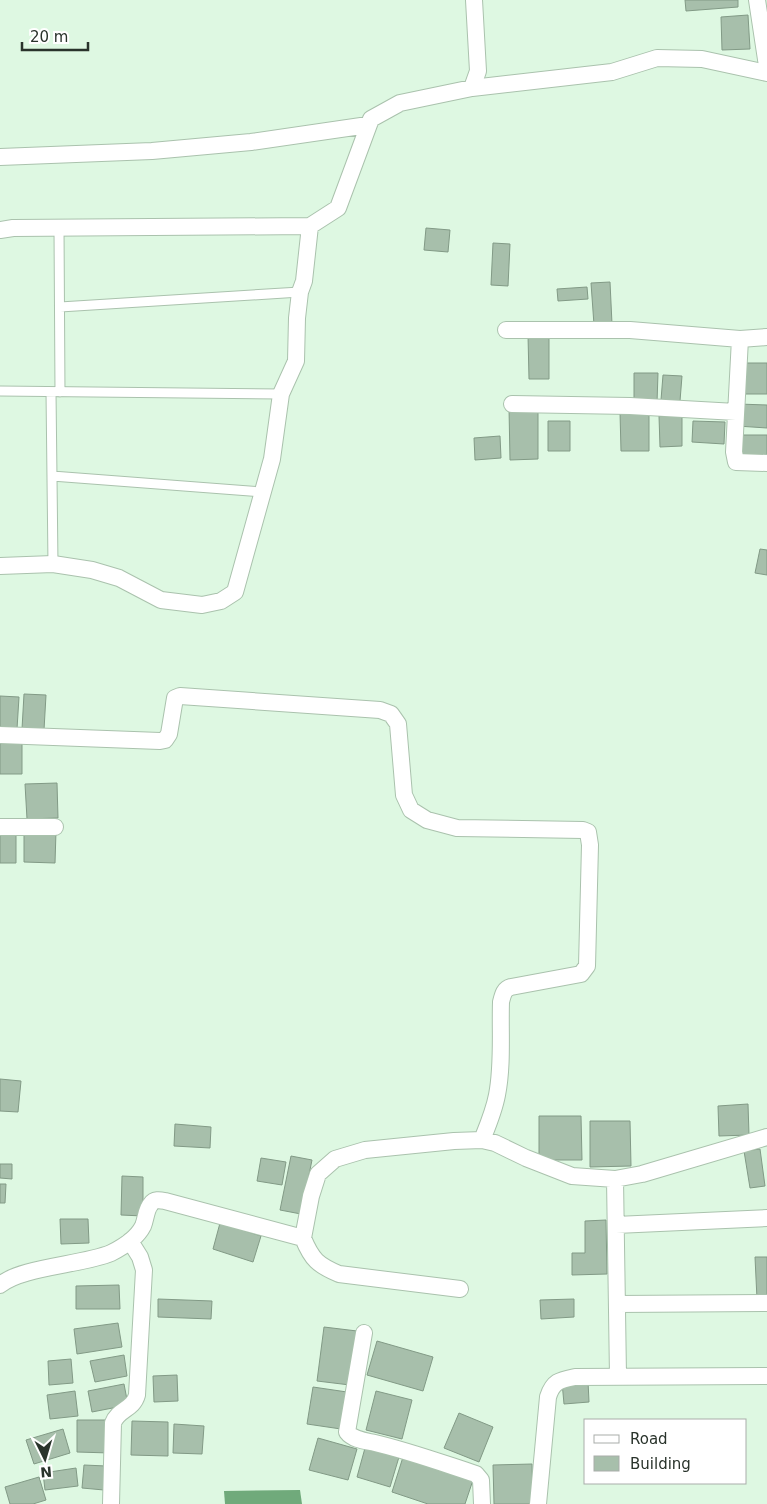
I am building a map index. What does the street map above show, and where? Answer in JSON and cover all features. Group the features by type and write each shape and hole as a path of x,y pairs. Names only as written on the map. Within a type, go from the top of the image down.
{"street":[{"path":"472,88 478,71 474,0"},
{"path":"756,0 767,66"},
{"path":"0,230 13,228 310,226 338,208 371,119 400,103 472,88 612,72 657,58 702,59 767,74"},
{"path":"0,157 152,151 251,142 368,125"},
{"path":"0,566 53,564 92,570 119,578 162,600 202,605 221,602 235,592 272,460 281,394 296,361 297,318 300,292 304,280 310,226"},
{"path":"506,330 630,330 740,339 767,337"},
{"path":"740,339 734,452 736,462 767,463"},
{"path":"512,404 630,406 736,412"},
{"path":"0,735 160,742 165,740 169,734 174,698 180,696 380,710 391,714 398,724 404,795 411,810 427,820 457,828 583,830 588,832 590,846 587,966 581,974 512,987 506,989 503,993 497,1094 482,1140"},
{"path":"0,828 54,827"},
{"path":"460,1289 339,1274 323,1267 310,1254 303,1238 310,1196 318,1174 335,1160 365,1150 482,1140 495,1142 526,1158 572,1176 614,1179 642,1174 767,1137"},
{"path":"614,1179 618,1376"},
{"path":"0,1285 5,1280 24,1274 84,1261 111,1252 130,1241 143,1227 151,1204 156,1200 303,1238"},
{"path":"616,1225 767,1218"},
{"path":"111,1504 113,1423 115,1417 120,1412 132,1406 137,1396 144,1270 140,1257 130,1241"},
{"path":"617,1304 767,1303"},
{"path":"364,1333 347,1432 350,1436 476,1474 481,1480 482,1504"},
{"path":"538,1504 548,1396 552,1386 562,1379 618,1376 767,1376"}],"lane":[{"path":"53,564 52,476 60,307 59,228"},
{"path":"60,307 300,292"},
{"path":"0,391 281,394"},
{"path":"52,476 262,492"}],"shaded area":[{"path":"300,1490 302,1504 225,1504 224,1491"}],"building":[{"path":"685,0 738,0 738,7 686,11"},
{"path":"748,15 750,49 722,50 721,17"},
{"path":"426,228 450,230 448,252 424,250"},
{"path":"493,243 510,244 508,286 491,285"},
{"path":"610,282 612,324 594,325 591,283"},
{"path":"587,287 588,299 558,301 557,289"},
{"path":"528,335 549,335 549,379 529,379"},
{"path":"745,363 767,363 767,394 744,394"},
{"path":"634,373 658,373 657,403 634,403"},
{"path":"663,375 682,376 680,401 661,400"},
{"path":"738,404 767,405 767,428 737,426"},
{"path":"509,408 538,408 538,459 510,460"},
{"path":"649,411 649,451 621,451 620,412"},
{"path":"659,416 682,416 682,446 660,447"},
{"path":"548,421 570,421 570,451 548,451"},
{"path":"693,421 725,422 724,444 692,442"},
{"path":"739,435 767,435 767,458 739,458"},
{"path":"500,436 501,458 475,460 474,438"},
{"path":"760,549 767,550 767,575 755,573"},
{"path":"24,694 46,695 44,730 22,729"},
{"path":"0,696 19,697 17,729 0,728"},
{"path":"0,742 22,743 22,774 0,774"},
{"path":"57,783 58,818 27,819 25,784"},
{"path":"0,830 16,830 16,863 0,863"},
{"path":"24,831 56,831 55,863 24,862"},
{"path":"0,1079 21,1081 18,1112 0,1111"},
{"path":"748,1104 749,1135 719,1136 718,1106"},
{"path":"539,1116 581,1116 582,1160 539,1160"},
{"path":"590,1121 630,1121 631,1166 590,1167"},
{"path":"175,1124 211,1127 210,1148 174,1146"},
{"path":"760,1149 765,1186 750,1188 744,1151"},
{"path":"291,1156 312,1160 301,1214 280,1210"},
{"path":"261,1158 286,1162 282,1185 257,1181"},
{"path":"0,1164 12,1164 12,1179 0,1178"},
{"path":"122,1176 143,1177 143,1216 121,1215"},
{"path":"0,1184 6,1184 5,1203 0,1203"},
{"path":"60,1219 88,1219 89,1243 61,1244"},
{"path":"606,1220 607,1274 572,1275 572,1253 585,1253 585,1221"},
{"path":"220,1223 261,1236 253,1262 213,1249"},
{"path":"755,1257 767,1257 767,1298 757,1299"},
{"path":"119,1285 120,1309 76,1309 76,1286"},
{"path":"158,1299 212,1301 211,1319 158,1317"},
{"path":"574,1299 574,1317 541,1319 540,1300"},
{"path":"118,1323 122,1347 77,1354 74,1329"},
{"path":"324,1327 357,1331 350,1385 317,1381"},
{"path":"377,1341 433,1357 423,1391 367,1375"},
{"path":"124,1355 127,1376 95,1382 90,1361"},
{"path":"71,1359 73,1383 49,1385 48,1361"},
{"path":"177,1375 178,1401 154,1402 153,1376"},
{"path":"588,1381 589,1402 564,1404 562,1382"},
{"path":"124,1384 128,1405 92,1412 88,1391"},
{"path":"313,1387 347,1392 341,1429 307,1424"},
{"path":"75,1391 78,1416 50,1419 47,1395"},
{"path":"376,1391 412,1400 402,1439 366,1430"},
{"path":"459,1413 493,1427 479,1462 444,1448"},
{"path":"77,1420 110,1420 110,1453 77,1452"},
{"path":"132,1421 168,1422 168,1456 131,1455"},
{"path":"174,1424 204,1426 202,1454 173,1453"},
{"path":"63,1429 70,1453 34,1464 26,1440"},
{"path":"318,1438 357,1449 348,1480 309,1470"},
{"path":"365,1448 399,1457 390,1487 357,1477"},
{"path":"403,1457 473,1480 465,1504 428,1504 392,1492"},
{"path":"532,1464 533,1504 494,1504 493,1465"},
{"path":"84,1465 106,1466 104,1490 82,1488"},
{"path":"76,1468 78,1486 45,1490 43,1473"},
{"path":"39,1477 46,1500 33,1504 10,1504 5,1487"}]}
